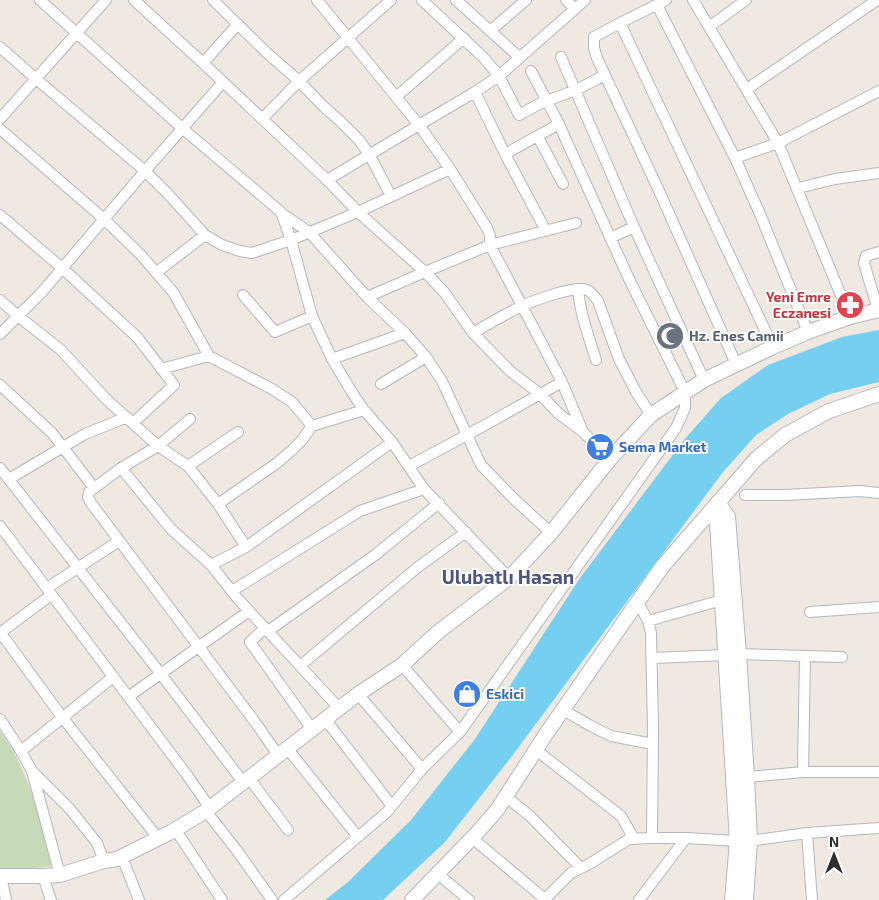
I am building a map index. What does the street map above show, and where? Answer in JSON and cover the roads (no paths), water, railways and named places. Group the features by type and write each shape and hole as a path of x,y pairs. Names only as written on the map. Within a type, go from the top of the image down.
{"main road":[{"path":"0,876 60,875 104,861 117,859 175,829 208,809 339,708 402,665 438,632 510,578 551,533 610,459 651,415 704,380 736,364 808,332 850,317 878,310"},
{"path":"418,898 497,810 563,710 662,567 756,459 785,435 829,411 879,394"},
{"path":"714,507 717,522 725,655 743,841 746,900"},
{"path":"714,507 728,517 747,777 743,841 732,900"}],"street":[{"path":"40,0 182,128 280,212 309,232 426,357 442,380 481,465 551,533"},
{"path":"0,118 106,0"},
{"path":"134,0 327,180 358,212 425,272 444,292 473,333 510,371 540,394 610,459"},
{"path":"213,0 300,81 359,140 369,154 391,196"},
{"path":"262,119 300,81 391,0"},
{"path":"422,0 484,58 499,76 519,115 605,75"},
{"path":"490,31 526,0"},
{"path":"566,0 575,9"},
{"path":"327,180 499,76 584,0"},
{"path":"666,0 594,37 594,48 736,364"},
{"path":"693,0 778,142 850,317"},
{"path":"709,27 746,0"},
{"path":"747,90 877,0"},
{"path":"460,1 519,57"},
{"path":"322,2 348,38 419,124 487,228 490,236 490,245 562,382 583,432"},
{"path":"657,5 735,158 808,332"},
{"path":"620,22 773,347"},
{"path":"203,63 238,24"},
{"path":"396,97 464,38"},
{"path":"0,47 145,171 205,235 240,251 252,253 291,240 358,212 450,169"},
{"path":"561,57 634,227 704,380"},
{"path":"284,900 387,812 422,769 460,732 676,428 685,408 685,392 629,279 559,124 531,71"},
{"path":"0,334 42,292 223,82"},
{"path":"735,158 778,142 879,91"},
{"path":"475,92 546,231"},
{"path":"505,154 559,124"},
{"path":"0,130 104,219 157,272 173,292 209,356 272,389 292,402 312,426"},
{"path":"538,137 563,184"},
{"path":"798,188 835,179 879,173"},
{"path":"280,212 291,240 312,316 332,359 352,394 392,442 424,489 510,578"},
{"path":"0,214 137,337 174,385 130,420 85,434 63,447 3,474 78,567 160,674 288,830"},
{"path":"368,297 490,245 576,223"},
{"path":"610,238 634,227"},
{"path":"157,272 205,235"},
{"path":"878,310 864,263 866,256 879,252"},
{"path":"473,333 522,306 561,292 578,289 587,290 598,301 620,359 636,392 651,415"},
{"path":"578,289 583,320 596,360"},
{"path":"243,295 275,332 312,316"},
{"path":"0,300 61,350 106,399 158,446 188,466 218,504 246,547"},
{"path":"332,359 405,333"},
{"path":"162,369 209,356"},
{"path":"382,384 426,357"},
{"path":"409,466 562,382"},
{"path":"0,386 52,433 94,488"},
{"path":"218,504 277,463 302,440 312,426 364,410"},
{"path":"190,419 158,446 121,468 94,488 89,492 88,498 255,722 358,837"},
{"path":"188,466 238,432"},
{"path":"211,565 246,547 392,442"},
{"path":"121,468 171,529 211,565 248,611 339,708"},
{"path":"232,591 360,511 424,489"},
{"path":"745,495 860,491 879,493"},
{"path":"312,729 250,642 375,555 439,503"},
{"path":"2,532 128,697 272,900"},
{"path":"300,666 418,567 466,532"},
{"path":"119,541 78,567 0,633 62,717 158,838"},
{"path":"648,621 722,600"},
{"path":"638,602 648,621 651,633 652,838"},
{"path":"810,612 879,607"},
{"path":"128,697 248,611"},
{"path":"739,654 842,657"},
{"path":"652,658 725,655"},
{"path":"803,772 804,656"},
{"path":"402,665 460,732"},
{"path":"21,751 113,677"},
{"path":"358,694 422,769"},
{"path":"563,710 611,736 653,744"},
{"path":"0,719 32,771 60,875"},
{"path":"325,719 392,806"},
{"path":"536,750 621,816 634,839"},
{"path":"32,771 70,809 96,843 104,861"},
{"path":"747,777 803,772 879,772"},
{"path":"506,796 529,815 581,868"},
{"path":"472,838 545,899 571,873 629,839 686,838 743,841 807,833 879,828"},
{"path":"175,829 222,900"},
{"path":"807,833 812,900"},
{"path":"639,900 686,838"},
{"path":"122,857 139,900"},
{"path":"438,874 469,900"},
{"path":"0,876 6,900"},
{"path":"43,876 51,900"}],"water":[{"path":"879,330 879,382 830,394 788,414 756,435 723,472 512,756 445,842 383,900 325,900 348,882 411,820 475,739 580,578 684,440 721,398 768,365 842,337"}],"place":[{"name":"Yeni Emre Eczanesi","path":"850,305"},
{"name":"Hz. Enes Camii","path":"670,336"},
{"name":"Sema Market","path":"600,447"},
{"name":"Eskici","path":"467,694"}],"district":[{"name":"Ulubatlı Hasan","path":"508,577"}]}
